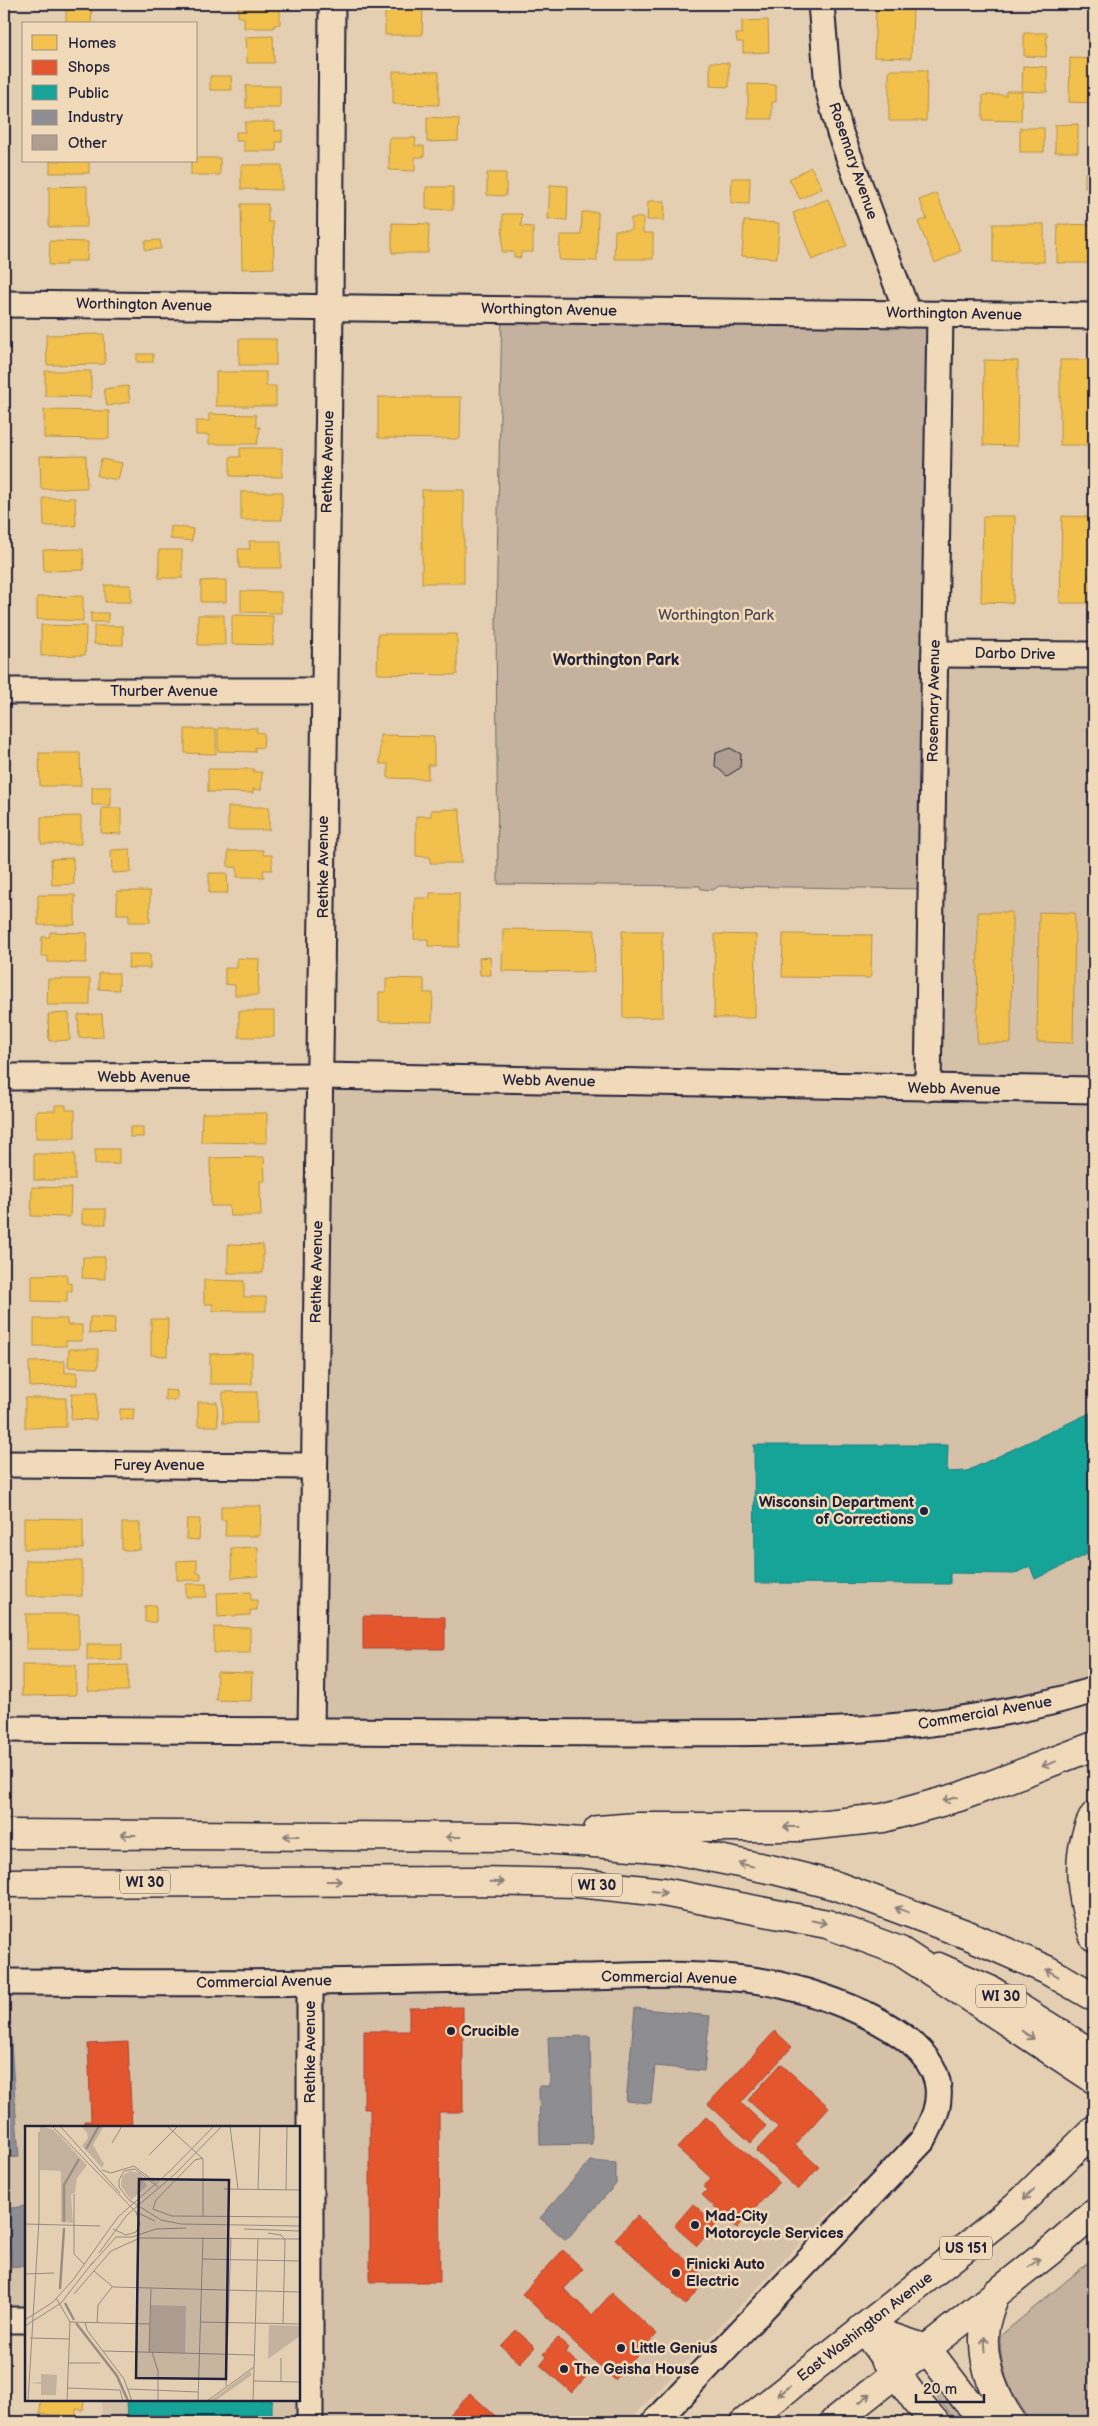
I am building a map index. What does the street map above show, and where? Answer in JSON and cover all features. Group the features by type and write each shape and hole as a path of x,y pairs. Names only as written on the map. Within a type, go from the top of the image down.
{"main road":[{"path":"519,1838 636,1826 798,1827 883,1818 959,1797 1094,1746"},
{"path":"1094,1816 1083,1848 1082,1874 1084,1902 1094,1937"},
{"name":"WI 30","path":"4,1834 519,1838 669,1849 774,1870 838,1886 968,1935 1047,1970 1094,1997"},
{"path":"4,1896 286,1881"},
{"name":"WI 30","path":"4,1884 286,1881 578,1883 663,1892 827,1924 900,1951 992,1991 1094,2055"},
{"path":"900,1951 1094,2079"},
{"name":"East Washington Avenue","path":"745,2422 1008,2214 1094,2130"},
{"path":"834,2422 1055,2247 1094,2213"},
{"path":"996,2293 987,2317 985,2331 986,2363 994,2389 1012,2422"},
{"path":"864,2328 927,2349 966,2400 988,2422"},
{"path":"864,2328 917,2402 935,2422"}],"street":[{"name":"Rethke Avenue","path":"311,1731 313,1466 321,1076 332,4"},
{"name":"Rosemary Avenue","path":"821,4 828,87 840,133 908,314"},
{"name":"Worthington Avenue","path":"4,304 1094,316"},
{"name":"Rosemary Avenue","path":"928,1088 940,314"},
{"name":"Darbo Drive","path":"935,654 1094,655"},
{"name":"Thurber Avenue","path":"4,691 324,691"},
{"name":"Webb Avenue","path":"4,1077 321,1076 1094,1090"},
{"name":"Furey Avenue","path":"4,1464 313,1466"},
{"name":"Commercial Avenue","path":"4,1729 498,1733 868,1730 982,1717 1039,1706 1094,1690"},
{"name":"Commercial Avenue","path":"4,1982 310,1982 689,1976 760,1981 810,1993 852,2008 896,2030 926,2054 937,2080 939,2098 935,2118 923,2140 655,2422"},
{"name":"Rethke Avenue","path":"310,1982 310,2422"},
{"path":"4,2320 25,2320"}],"shaded area":[{"path":"935,654 1094,655 1094,1690 982,1717 311,1731 321,1076 928,1088"},
{"path":"760,1981 896,2030 939,2098 872,2194 864,2177 628,2422 103,2422 100,2401 300,2401 300,2126 25,2126 25,2320 4,2320 4,1982"}],"green space":[{"name":"Worthington Park","path":"502,309 940,314 932,889 719,886 713,890 701,889 700,886 498,884 496,620"},
{"path":"1094,2258 1094,2422 1032,2422 1018,2402 1008,2382 1002,2360 1000,2336"},
{"path":"937,2386 965,2422 957,2422 931,2390"}],"building: Homes":[{"path":"57,4 89,4 89,7 79,6 79,10 92,10 91,22 66,22 66,8 56,8"},
{"path":"201,4 229,4 229,6 201,6"},
{"path":"242,4 273,4 273,6 280,6 280,24 274,25 274,28 244,28 244,17 238,17 238,7 242,7"},
{"path":"385,6 423,6 422,35 385,35"},
{"path":"876,9 913,10 911,58 874,57"},
{"path":"768,20 769,52 743,53 743,42 737,42 736,34 742,34 742,21"},
{"path":"1024,33 1047,33 1046,57 1024,56"},
{"path":"273,36 274,63 247,63 246,37"},
{"path":"1070,58 1094,59 1094,103 1069,102"},
{"path":"710,62 729,63 729,87 710,86"},
{"path":"1023,66 1047,67 1047,92 1022,91"},
{"path":"889,70 927,70 926,121 889,121"},
{"path":"393,71 439,72 439,105 393,104"},
{"path":"210,76 231,76 232,90 210,90"},
{"path":"748,84 776,85 776,102 772,102 772,119 748,119"},
{"path":"246,86 280,86 280,108 246,108"},
{"path":"1006,91 1022,91 1021,121 983,120 983,95 1006,95"},
{"path":"427,117 459,119 458,141 427,142"},
{"path":"245,122 275,122 275,131 282,130 282,142 276,142 276,151 244,151 244,141 236,141 236,132 245,132"},
{"path":"1078,124 1078,152 1055,152 1055,125"},
{"path":"1020,128 1044,128 1044,152 1020,152"},
{"path":"389,138 416,138 415,146 424,146 424,157 415,157 415,171 389,170"},
{"path":"198,158 220,158 220,175 191,175 191,162 198,162"},
{"path":"50,162 89,162 89,173 50,173"},
{"path":"241,165 282,165 282,190 241,189"},
{"path":"811,167 822,188 800,199 789,179"},
{"path":"487,173 506,173 506,196 487,195"},
{"path":"1085,173 1094,173 1094,187 1085,187"},
{"path":"732,178 750,178 749,204 731,203"},
{"path":"550,185 568,186 567,220 548,219"},
{"path":"87,186 87,227 49,227 49,187"},
{"path":"426,187 453,187 453,210 426,209"},
{"path":"936,193 961,251 935,263 918,222 927,219 919,200"},
{"path":"828,199 847,246 812,260 793,213"},
{"path":"648,201 665,201 664,220 647,220"},
{"path":"241,204 268,204 268,222 273,222 274,268 242,269"},
{"path":"582,212 598,212 597,261 559,260 560,235 581,235"},
{"path":"503,214 522,214 521,226 533,227 533,252 521,252 521,258 514,257 514,252 502,252"},
{"path":"631,218 643,218 643,233 653,233 653,259 614,259 615,230 631,230"},
{"path":"744,221 779,223 777,258 742,256"},
{"path":"392,223 429,224 428,253 392,253"},
{"path":"993,224 1044,224 1044,262 993,262"},
{"path":"1058,224 1094,225 1094,263 1057,263"},
{"path":"160,240 161,249 145,250 145,241"},
{"path":"50,241 88,242 87,261 66,261 66,265 49,265"},
{"path":"104,334 105,364 47,365 46,335"},
{"path":"239,339 276,339 276,365 239,365"},
{"path":"137,354 153,354 153,362 137,362"},
{"path":"984,360 1018,361 1017,446 983,445"},
{"path":"1060,360 1093,360 1093,445 1060,445"},
{"path":"45,371 91,371 91,397 45,396"},
{"path":"216,372 266,372 266,386 276,386 276,406 216,406"},
{"path":"128,386 130,402 107,406 104,389"},
{"path":"378,397 461,397 460,439 378,438"},
{"path":"44,410 109,411 109,439 44,438"},
{"path":"209,414 256,415 256,427 260,427 257,444 209,444 209,435 196,435 196,421 209,421"},
{"path":"240,448 282,448 282,477 230,476 230,457 240,457"},
{"path":"86,455 87,488 41,489 40,456"},
{"path":"101,459 122,463 118,480 97,476"},
{"path":"422,490 464,490 464,583 422,583"},
{"path":"241,492 282,492 282,520 241,520"},
{"path":"43,498 75,498 76,526 44,526"},
{"path":"983,516 1015,516 1013,603 981,602"},
{"path":"1062,516 1094,517 1093,603 1060,603"},
{"path":"171,526 193,529 192,541 170,539"},
{"path":"249,541 281,541 281,568 239,568 238,549 250,549"},
{"path":"83,549 84,570 44,571 43,550"},
{"path":"159,550 182,550 182,578 159,578"},
{"path":"226,580 226,602 201,602 201,581"},
{"path":"105,585 131,585 131,602 105,602"},
{"path":"241,591 281,592 281,613 241,612"},
{"path":"83,596 83,621 37,619 37,597"},
{"path":"91,613 108,613 108,622 91,622"},
{"path":"198,615 224,615 225,645 198,645"},
{"path":"232,615 273,616 273,645 232,644"},
{"path":"41,625 86,626 85,655 41,656"},
{"path":"94,626 123,626 123,645 94,644"},
{"path":"378,634 457,634 457,675 377,674"},
{"path":"218,728 257,728 256,732 264,733 263,748 255,747 255,752 218,751"},
{"path":"185,729 216,729 216,754 185,753"},
{"path":"380,735 434,736 434,765 428,765 428,779 388,778 388,764 380,764"},
{"path":"39,753 80,753 81,786 40,786"},
{"path":"208,769 254,769 254,772 262,772 261,790 253,789 253,793 208,792"},
{"path":"92,787 111,787 111,805 92,805"},
{"path":"228,807 269,807 269,830 228,830"},
{"path":"102,808 121,808 121,834 101,833"},
{"path":"460,809 461,863 430,863 430,857 416,856 416,816 431,816 431,810"},
{"path":"81,816 81,844 41,844 41,817"},
{"path":"130,849 131,872 112,873 111,850"},
{"path":"263,850 263,855 272,855 272,870 263,870 264,877 237,877 237,867 228,867 228,851"},
{"path":"73,858 74,884 52,885 51,859"},
{"path":"209,873 227,873 228,893 209,893"},
{"path":"117,891 150,891 150,922 129,922 129,914 117,914"},
{"path":"430,893 459,893 459,947 428,946 428,939 414,939 415,898 430,898"},
{"path":"38,895 75,895 75,925 38,925"},
{"path":"978,912 1012,912 1011,1043 977,1043"},
{"path":"1039,912 1075,913 1073,1043 1037,1042"},
{"path":"503,929 595,930 594,972 502,971"},
{"path":"622,931 662,931 663,1017 623,1018"},
{"path":"50,932 87,933 86,963 48,962 48,956 41,956 42,937 50,937"},
{"path":"715,934 756,935 755,1018 714,1018"},
{"path":"783,934 872,935 871,978 782,977"},
{"path":"129,954 150,954 150,968 128,968"},
{"path":"490,957 491,975 480,975 479,958"},
{"path":"237,958 259,959 258,995 235,995 235,985 225,984 225,968 237,968"},
{"path":"99,973 119,973 119,990 99,989"},
{"path":"386,978 424,979 424,993 433,993 432,1022 379,1021 379,992 386,992"},
{"path":"48,979 90,979 90,1005 47,1005"},
{"path":"239,1011 274,1011 274,1037 239,1037"},
{"path":"69,1013 70,1040 49,1041 48,1014"},
{"path":"102,1014 103,1037 79,1038 78,1015"},
{"path":"55,1105 66,1105 66,1110 75,1110 75,1138 36,1138 36,1111 55,1111"},
{"path":"202,1113 267,1113 267,1143 201,1142"},
{"path":"130,1127 143,1127 143,1137 130,1137"},
{"path":"95,1149 119,1149 119,1164 95,1164"},
{"path":"34,1154 75,1154 75,1180 34,1180"},
{"path":"264,1157 265,1181 260,1181 261,1216 230,1216 229,1206 211,1206 210,1158"},
{"path":"32,1187 71,1188 70,1217 31,1216"},
{"path":"82,1209 106,1209 106,1224 82,1224"},
{"path":"228,1244 263,1245 263,1273 228,1273"},
{"path":"83,1257 105,1257 105,1279 82,1278"},
{"path":"67,1274 67,1283 72,1284 72,1291 67,1291 67,1302 32,1301 32,1275"},
{"path":"204,1280 244,1281 244,1297 266,1297 266,1311 213,1311 213,1304 204,1304"},
{"path":"90,1317 115,1318 114,1334 89,1333"},
{"path":"34,1319 67,1319 67,1325 82,1325 82,1341 66,1341 66,1346 34,1346"},
{"path":"151,1319 168,1319 167,1356 151,1355"},
{"path":"69,1349 98,1349 98,1368 68,1367"},
{"path":"252,1353 252,1384 210,1384 210,1354"},
{"path":"65,1361 65,1373 77,1372 77,1385 30,1387 29,1362"},
{"path":"165,1390 177,1391 177,1400 165,1400"},
{"path":"223,1392 257,1392 257,1423 223,1423"},
{"path":"72,1393 97,1393 96,1420 71,1419"},
{"path":"25,1398 66,1398 66,1427 25,1428"},
{"path":"198,1402 217,1402 218,1426 198,1426"},
{"path":"120,1409 134,1409 133,1420 120,1419"},
{"path":"221,1506 261,1506 260,1536 225,1536 226,1520 221,1520"},
{"path":"24,1518 83,1519 83,1549 24,1549"},
{"path":"187,1519 200,1519 199,1540 186,1539"},
{"path":"122,1523 140,1523 140,1550 122,1550"},
{"path":"258,1547 258,1576 232,1578 231,1548"},
{"path":"26,1560 82,1561 82,1596 26,1596"},
{"path":"197,1560 197,1573 201,1573 201,1580 177,1580 177,1561"},
{"path":"186,1584 206,1584 207,1597 186,1597"},
{"path":"251,1592 251,1600 257,1600 257,1610 250,1610 250,1615 218,1617 217,1593"},
{"path":"156,1605 156,1622 145,1622 145,1606"},
{"path":"26,1614 79,1614 79,1649 26,1649"},
{"path":"214,1627 250,1628 250,1653 214,1653"},
{"path":"87,1644 122,1644 122,1660 87,1660"},
{"path":"22,1665 76,1665 76,1695 22,1696"},
{"path":"128,1665 128,1691 88,1691 88,1666"},
{"path":"217,1672 252,1673 251,1701 216,1700"},
{"path":"41,2401 84,2401 83,2410 76,2409 76,2416 40,2414"},
{"path":"4,2415 16,2416 16,2422 4,2422"}],"building: Shops":[{"path":"363,1616 445,1617 445,1649 363,1649"},
{"path":"463,2007 463,2112 439,2112 440,2282 370,2282 370,2109 364,2109 364,2031 409,2031 409,2008"},
{"path":"775,2031 792,2047 741,2103 766,2126 751,2143 708,2104"},
{"path":"128,2042 132,2126 84,2126 84,2121 91,2121 88,2044"},
{"path":"781,2064 829,2107 795,2145 819,2167 798,2190 756,2151 778,2127 748,2100"},
{"path":"706,2117 779,2182 737,2228 702,2195 707,2190 703,2187 711,2178 677,2148"},
{"name":"Mad-City Motorcycle Services","path":"693,2204 716,2224 697,2246 674,2226"},
{"path":"637,2216 707,2279 685,2305 673,2294 674,2292 615,2239"},
{"path":"563,2250 583,2269 564,2289 592,2315 612,2293 657,2334 615,2380 522,2294"},
{"path":"516,2330 535,2347 520,2363 501,2346"},
{"name":"The Geisha House","path":"558,2338 569,2348 565,2352 589,2373 572,2393 540,2365 546,2357 543,2354"},
{"path":"470,2393 502,2422 443,2422"}],"building: Public":[{"name":"Wisconsin Department of Corrections","path":"1094,1411 1094,1551 1035,1579 1030,1566 1014,1574 950,1573 950,1584 755,1583 754,1445 948,1445 947,1472 967,1471"},
{"path":"127,2401 272,2401 272,2422 128,2422"}],"building: Industry":[{"path":"635,2008 710,2016 704,2071 655,2066 651,2103 626,2101"},
{"path":"10,2029 19,2157 4,2158 4,2030"},
{"path":"590,2036 592,2144 540,2145 539,2086 550,2086 548,2037"},
{"path":"590,2161 616,2163 616,2184 566,2240 540,2218"},
{"path":"25,2206 25,2265 12,2267 7,2216 11,2216 11,2208"}],"building: Other":[{"path":"730,748 741,754 740,768 727,776 715,766 716,753"}],"place":[{"name":"Wisconsin Department of Corrections","path":"924,1511"},
{"name":"Crucible","path":"451,2031"},
{"name":"Mad-City Motorcycle Services","path":"695,2225"},
{"name":"Finicki Auto Electric","path":"676,2273"},
{"name":"Little Genius","path":"621,2348"},
{"name":"The Geisha House","path":"564,2369"}],"district":[{"name":"Worthington Park","path":"616,660"}]}
